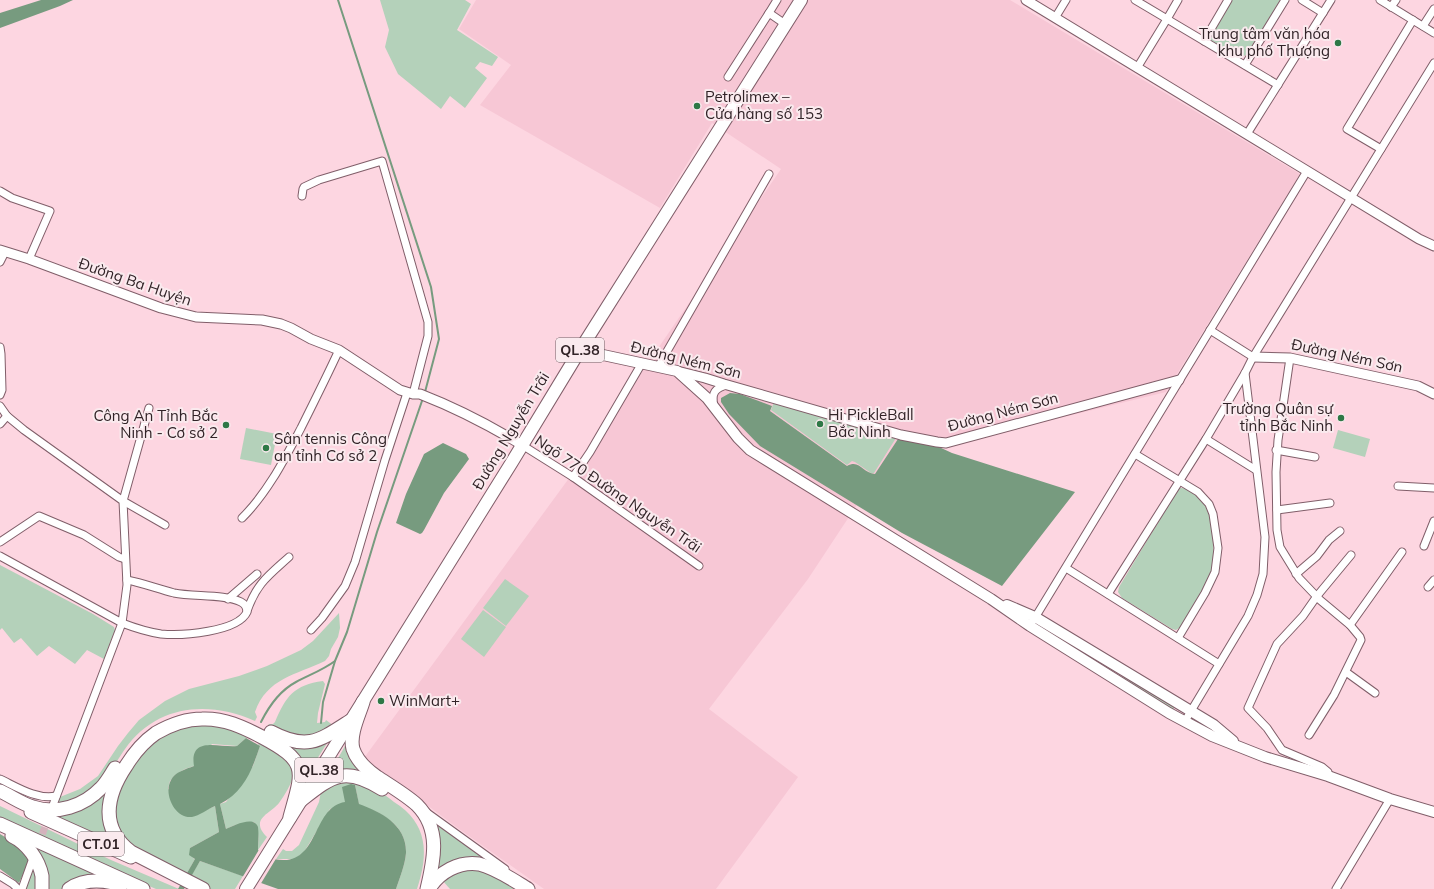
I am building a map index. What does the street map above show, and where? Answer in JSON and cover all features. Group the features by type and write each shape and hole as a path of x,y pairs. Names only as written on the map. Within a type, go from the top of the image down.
{"highway":[{"name":"Đường Nguyễn Trãi","path":"246,889 580,350 801,0"},
{"path":"363,702 353,738 353,749 358,759 364,766 416,805 429,825 433,838 434,858 428,889"},
{"path":"0,791 33,807 47,810 61,809 78,804 92,797 102,787 129,747 138,737 159,724 179,716 189,714 205,712 231,714 287,740 304,743 319,740 350,721"},
{"path":"203,889 131,852 124,847 113,829 109,809 110,795 115,783 134,753 148,739 171,726 192,720 210,719 236,724 280,746 292,755 296,761 300,775 298,789 290,817"},
{"path":"300,801 327,780 344,776 366,780 403,803 418,819 426,841 427,857 419,889"},
{"name":"CT.01","path":"0,797 203,889"},
{"name":"CT.01","path":"0,824 143,889"},
{"path":"0,830 20,839 29,850 37,863 42,876 42,889"},
{"path":"428,889 446,870 456,866 477,864 503,874 529,889"},
{"path":"69,889 75,885 89,881 108,882 131,889"}],"main road":[{"name":"Đường Ném Sơn","path":"580,350 677,371"},
{"path":"677,371 698,389 738,438 750,450 991,599 1030,626 1106,674 1185,721 1212,736 1275,760 1328,776 1390,799 1434,812"},
{"path":"991,599 1035,617 1214,725 1240,747"},
{"path":"1106,674 1112,663"}],"street":[{"path":"728,77 777,0"},
{"path":"1026,0 1419,239 1434,246"},
{"path":"1055,18 1066,0"},
{"path":"1135,0 1278,85"},
{"path":"1137,68 1178,0"},
{"path":"1204,41 1228,0"},
{"path":"1245,65 1285,0"},
{"path":"1302,0 1323,13"},
{"path":"1247,134 1331,0"},
{"path":"1380,0 1434,33"},
{"path":"1391,7 1396,0"},
{"path":"1423,26 1434,9"},
{"path":"769,13 785,24"},
{"path":"1381,149 1347,129 1413,20"},
{"path":"1108,594 1206,439 1253,357 1434,63"},
{"path":"302,196 304,186 382,161 428,322 428,336 413,393 385,460 355,562 345,586 326,614 311,630"},
{"path":"1030,626 1307,171"},
{"path":"658,367 769,174"},
{"path":"0,191 12,198 50,211 29,259"},
{"path":"0,262 3,251"},
{"name":"Đường Ba Huyện","path":"3,251 29,259 161,308 183,314 205,318 270,321 290,328 311,339 339,350 400,390 433,400 488,424 522,445"},
{"path":"1210,330 1253,357"},
{"path":"0,347 2,390 0,394"},
{"path":"242,518 255,504 274,478 310,411 339,350"},
{"name":"Đường Ném Sơn","path":"1253,357 1290,358 1418,386 1434,394"},
{"path":"1290,358 1278,440 1276,472 1277,530 1280,547 1299,578 1350,625 1361,640 1334,695 1310,735"},
{"path":"573,477 590,452 642,363"},
{"name":"Đường Ném Sơn","path":"677,371 902,435 946,443 1179,380"},
{"path":"1185,721 1254,606 1262,583 1264,537 1245,373"},
{"path":"714,408 712,399 713,394 719,388 727,385"},
{"path":"0,406 7,416 24,430 123,501 165,525"},
{"path":"53,804 122,623 127,580 123,501 149,408"},
{"path":"0,424 7,416"},
{"path":"1206,439 1256,470"},
{"name":"Ngõ 770 Đường Nguyễn Trãi","path":"522,445 573,477 699,566"},
{"path":"1276,450 1315,457"},
{"path":"1135,454 1198,492 1209,504 1213,514 1218,548 1216,567 1211,583 1178,638"},
{"path":"1398,486 1434,488"},
{"path":"1277,510 1330,503"},
{"path":"0,542 39,516 84,535 119,557 125,559"},
{"path":"1424,546 1434,521"},
{"path":"1296,574 1317,556 1329,540 1340,531"},
{"path":"1350,625 1402,552"},
{"path":"1328,776 1328,772 1322,767 1280,748 1267,728 1248,708 1277,644 1303,616 1317,596 1352,555"},
{"path":"0,556 122,623 161,634 196,634 233,624 244,617 261,583 289,557"},
{"path":"1066,568 1219,664"},
{"path":"228,599 257,574"},
{"path":"127,580 175,593 242,602 246,605 247,612"},
{"path":"1428,587 1434,580"},
{"path":"1346,672 1375,693"},
{"path":"1275,760 1280,748"},
{"path":"0,780 37,795 49,797 56,796"},
{"path":"1336,889 1390,799"},
{"path":"416,805 511,874 529,889"},
{"path":"22,889 32,861"},
{"path":"0,876 18,889"}],"shaded area":[{"path":"41,0 73,0 0,28 0,13"},
{"path":"380,0 465,0 471,4 457,30 498,57 492,66 480,62 475,68 487,78 465,108 450,96 441,109 398,74 385,47 389,30"},
{"path":"476,0 1010,0 1300,174 1166,392 970,440 901,438 808,579 709,709 798,777 716,889 544,889 459,829 364,758 567,481 781,169 712,123 660,208 480,105 511,65 459,29"},
{"path":"1230,0 1281,0 1246,55 1240,58 1209,39"},
{"path":"730,393 740,394 772,406 770,411 847,466 855,464 871,473 875,474 898,439 939,447 952,453 1075,492 1002,586 902,533 760,446 729,414 721,402 721,398"},
{"name":"Hi PickleBall Bắc Ninh","path":"774,402 896,438 874,473 871,473 852,461 847,465 771,410"},
{"path":"246,428 277,434 271,465 240,459"},
{"path":"1338,430 1370,439 1365,457 1333,448"},
{"path":"443,443 466,454 469,459 444,493 424,530 420,534 396,523 406,494 424,454"},
{"path":"1180,488 1191,491 1204,501 1212,525 1214,546 1213,565 1205,586 1182,626 1176,630 1122,598 1118,592 1119,587"},
{"path":"0,565 93,614 114,627 115,630 104,659 87,650 75,664 49,646 37,656 21,638 14,643 2,628 0,630"},
{"path":"505,579 529,596 506,626 483,608"},
{"path":"483,610 506,627 484,657 461,639"},
{"path":"339,613 340,628 338,637 329,656 325,661 284,679 267,692 260,701 255,712 257,717 255,721 237,714 219,710 201,709 167,715 152,723 138,734 125,749 106,779 97,789 80,799 55,806 60,797 80,789 98,776 118,746 139,720 165,701 189,689 239,676 267,666 301,650 313,641"},
{"path":"1123,676 1174,707 1174,709 1172,710 1122,678"},
{"path":"323,681 325,684 317,723 325,722 326,720 334,726 309,738 267,728 269,724 273,724 275,722 283,705 292,693 305,685"},
{"path":"208,723 247,734 246,738 237,746 212,744 194,766 175,775 170,781 168,789 204,811 215,806 219,832 190,848 193,858 195,859 185,877 141,855 117,829 114,800 142,751 170,731"},
{"path":"331,737 305,778 276,740"},
{"path":"246,738 260,746 254,764 246,780 235,793 220,804 226,829 243,822 252,822 258,827 258,850 277,860 287,860 297,857 305,850 327,813 335,806 345,802 342,787 351,784 355,785 359,804 376,811 391,821 402,835 406,853 396,889 278,889 200,861 184,889 178,889 195,859 189,855 190,848 219,832 215,806 192,817 186,817 176,810 172,804 169,792 171,780 178,773 194,766 194,756 196,750 201,747 207,745 237,746"},
{"path":"261,740 290,759 294,775 288,789 279,803 263,817 261,821 260,826 267,837 258,850 258,832 254,822 235,825 226,829 220,804 226,802 253,766 260,746 258,745"},
{"path":"345,746 354,765 361,772 328,776"},
{"path":"347,779 383,794 405,810 414,820 423,840 424,852 421,876 417,889 396,889 406,853 402,835 397,827 384,816 359,805 355,785 345,803 330,809 304,852 295,859 276,859 283,849 286,851 292,851 299,845 319,802 321,791"},
{"path":"106,788 116,844 42,814"},
{"path":"0,806 111,860 179,889 156,889 66,850 0,817"},
{"path":"435,823 492,863 437,875"},
{"path":"0,834 15,843 30,859 19,883 0,869"},
{"path":"30,843 101,876 64,889 46,889"},
{"path":"200,861 243,876 235,889 207,889 189,879"},
{"path":"484,869 519,889 450,889 442,880 459,871"},
{"path":"34,871 36,872 38,889 24,889 30,873"}],"pier":[{"path":"260,848 274,857 277,857 260,885 242,878"}],"waterway":[{"path":"338,0 431,287 439,339 425,392"},
{"path":"321,723 323,702 335,661 347,632 377,532 423,398"},
{"path":"261,722 267,710 284,690 335,661"}],"tunnel":[{"path":"39,844 48,818"}],"place":[{"name":"Trung tâm văn hóa khu phố Thượng","path":"1338,43"},
{"name":"Petrolimex – Cửa hàng số 153","path":"697,106"},
{"name":"Trường Quân sự tỉnh Bắc Ninh","path":"1341,418"},
{"name":"Hi PickleBall Bắc Ninh","path":"820,424"},
{"name":"Công An Tỉnh Bắc Ninh - Cơ sở 2","path":"226,425"},
{"name":"Sân tennis Công an tỉnh Cơ sở 2","path":"266,448"},
{"name":"WinMart+","path":"381,701"}]}
